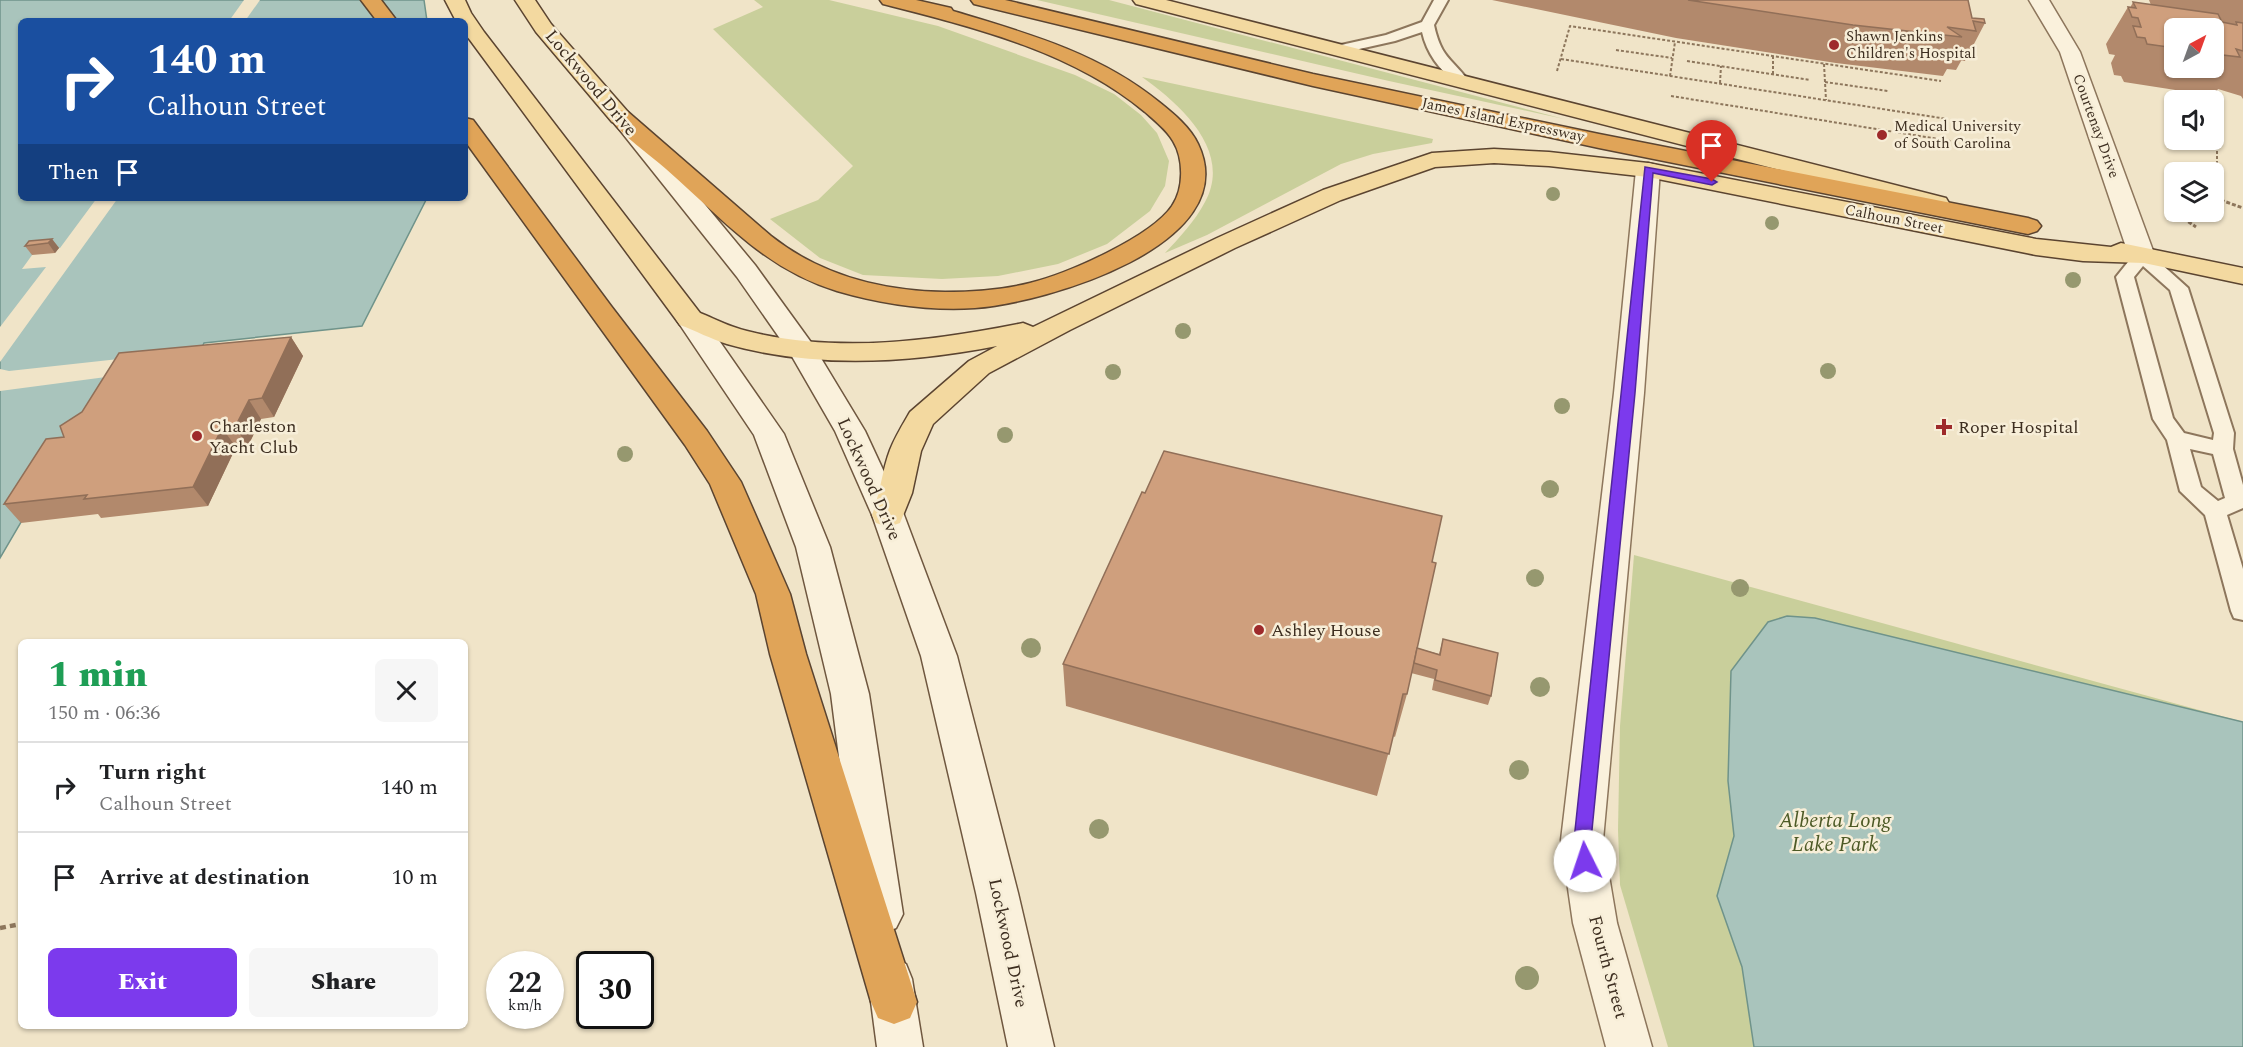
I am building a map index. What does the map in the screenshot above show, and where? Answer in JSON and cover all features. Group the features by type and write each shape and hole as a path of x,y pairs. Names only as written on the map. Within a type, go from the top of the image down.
{"highway":[{"path":"371,0 385,18"},
{"name":"James Island Expressway","path":"890,0 1037,32 1261,86 1648,170"},
{"name":"James Island Expressway","path":"981,0 1336,85 1599,141 2028,226"},
{"path":"693,192 806,271 851,288 918,300 965,300 1026,291 1077,277 1133,248 1179,215 1192,190 1192,167 1186,143 1171,124 1141,96 1110,75 1063,55 924,8"},
{"path":"468,129 696,438 725,482 773,594 788,654 894,1002"}],"main road":[{"path":"455,0 464,18"},
{"name":"Lockwood Drive","path":"525,0 543,28 620,117 693,192 803,351 850,431 888,515 939,656 998,892 1031,1047"},
{"name":"Calhoun Street","path":"1143,0 2142,256 2243,276"},
{"name":"Courtenay Drive","path":"2039,0 2070,52 2142,256"},
{"path":"468,23 690,319 769,434 813,547 850,694 900,1047"},
{"name":"Calhoun Street","path":"1060,324 1226,243 1332,195 1432,160 1494,156 1549,159 1648,170 2036,247 2083,253 2142,256"},
{"name":"Fourth Street","path":"1629,1047 1595,923 1582,840 1629,393 1648,170"},
{"path":"690,319 744,340 803,351 861,352 976,342 1060,324"},
{"path":"888,515 896,493 905,452 921,419 979,368 1060,324"}],"lane":[{"path":"1441,0 1427,25 1431,46 1445,67 1461,80"},
{"path":"1337,50 1390,38 1427,25"},
{"path":"2215,511 2237,502 2222,449 2224,433 2179,288 2142,256 2125,277 2163,419 2177,439 2190,491 2215,511 2243,611"},
{"path":"2177,439 2222,449"}],"path":[{"path":"1556,78 1570,26 1941,81"},
{"path":"1670,75 1675,42"},
{"path":"1616,50 1672,58"},
{"path":"1773,56 1773,74"},
{"path":"1561,58 1947,119"},
{"path":"1687,61 1810,80"},
{"path":"1824,64 1826,100"},
{"path":"1720,83 1721,66"},
{"path":"1825,82 1888,91"},
{"path":"1660,95 1951,141"},
{"path":"2224,201 2243,208"},
{"path":"2187,222 2203,231"},
{"path":"0,928 18,925"}],"green space":[{"path":"754,0 829,0 938,26 1075,75 1114,94 1141,115 1157,133 1169,161 1165,186 1150,211 1107,244 1058,264 998,276 942,279 863,275 820,258 770,219 818,200 853,166 713,29 763,7"},
{"path":"1037,0 1109,0 1564,119 1389,81"},
{"path":"1142,77 1433,139 1432,143 1373,154 1341,164 1207,235 1165,253 1192,223 1205,202 1212,183 1212,165 1207,147 1198,130 1172,101"},
{"name":"Alberta Long Lake Park","path":"1634,555 2243,722 2243,1047 1668,1047 1620,885 1618,830 1620,726"}],"water":[{"path":"0,0 424,0 427,18 18,18 18,201 425,201 362,326 204,343 194,366 106,377 0,558"},
{"name":"Alberta Long Lake Park","path":"1787,616 1815,618 2243,722 2243,1047 1754,1047 1742,967 1717,896 1734,836 1728,781 1731,671 1768,622"}],"pier":[{"path":"244,0 260,0 247,18 231,18"},
{"path":"95,201 116,201 0,362 0,327 46,267 22,269 35,251 60,248"},
{"path":"201,350 106,377 0,391 0,369 9,371"}],"building":[{"path":"1688,0 1968,0 1972,18 1984,19 1985,23 1973,21 1976,31 1947,27 1962,37 1853,25"},
{"path":"2133,2 2218,14 2220,18 2164,18 2164,46 2147,44 2145,38 2137,37 2133,26 2141,27 2138,18 2132,17 2128,7 2136,8"},
{"path":"2224,22 2237,25 2236,22 2243,23 2243,51 2236,49 2240,57 2224,55"},
{"path":"52,239 48,243 25,246 29,241"},
{"path":"291,337 262,398 249,400 235,427 222,428 193,487 84,499 87,495 4,504 46,439 64,437 60,426 82,412 119,353"},
{"name":"Ashley House","path":"1164,451 1442,516 1432,562 1436,563 1407,694 1403,694 1389,754 1063,664 1142,492 1145,493"},
{"path":"1443,639 1498,653 1491,696 1435,680 1437,670 1414,663 1417,648 1440,655"}],"place":[{"name":"Shawn Jenkins Children's Hospital","path":"1834,45"},
{"name":"Medical University of South Carolina","path":"1882,135"},
{"name":"Roper Hospital","path":"1944,427"},
{"name":"Charleston Yacht Club","path":"197,436"},
{"name":"Ashley House","path":"1259,630"}],"route":[{"path":"1585,861 1582,840 1629,393 1648,170 1712,182"}]}
